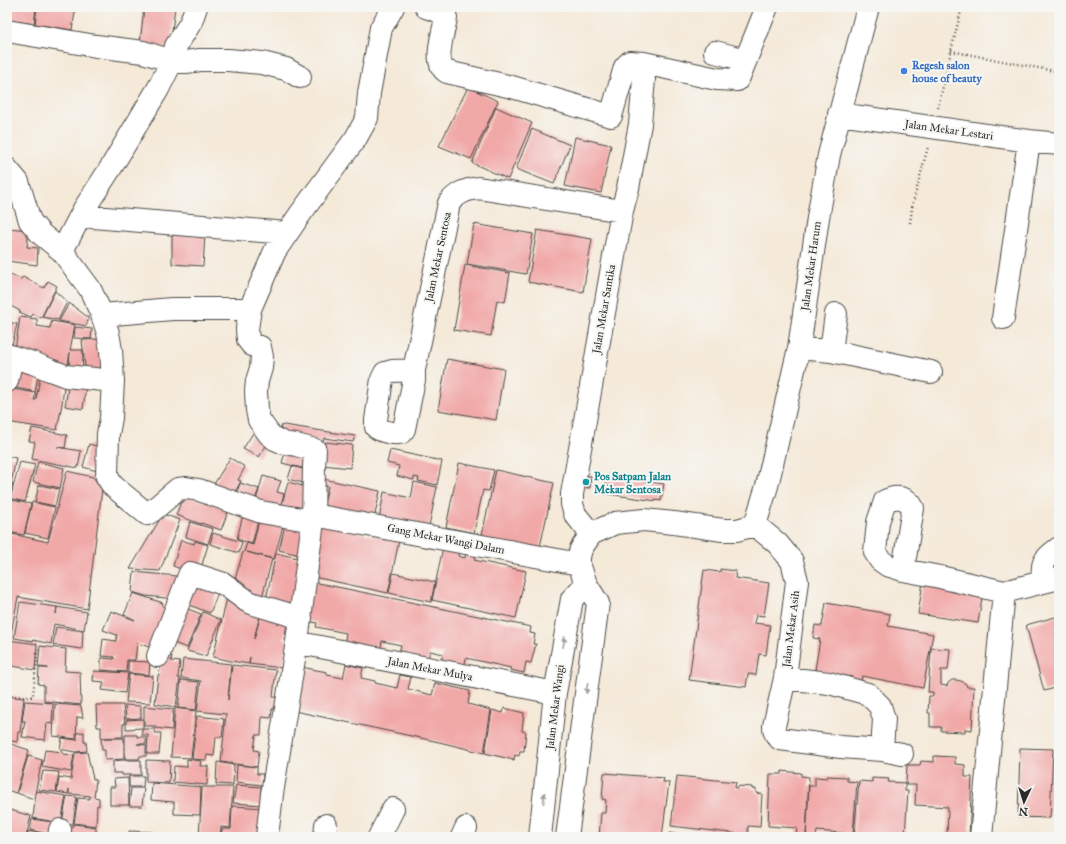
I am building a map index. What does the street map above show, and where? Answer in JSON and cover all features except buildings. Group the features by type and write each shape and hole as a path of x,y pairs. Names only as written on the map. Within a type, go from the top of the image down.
{"street":[{"path":"62,251 84,209 158,89 172,61 176,46 191,22 196,7"},
{"path":"267,837 272,794 301,618 314,518 315,450 284,443 275,439 269,434 259,420 256,391 262,357 260,347 252,345 248,340 247,329 250,309 275,251 280,232 356,138 367,118 369,94 381,28 393,7"},
{"path":"426,7 441,12 446,18 441,36 440,63 443,69 447,72 512,87 611,116 625,67 630,62 644,63 717,79 737,80 740,77 767,7"},
{"name":"Jalan Mekar Harum","path":"755,525 767,486 799,348 829,154 868,7"},
{"path":"7,31 96,46 143,52 172,61 186,62 200,60 228,60 262,63 286,69 300,77"},
{"path":"715,52 746,60"},
{"name":"Jalan Mekar Santika","path":"591,534 575,514 572,504 572,494 622,211 628,188 640,124 644,79"},
{"name":"Jalan Mekar Lestari","path":"839,114 1059,144"},
{"path":"1003,318 1029,141"},
{"path":"7,169 18,182 30,221 41,234 62,251 90,289 102,315 108,333 111,350 113,381 66,376 10,356 7,381"},
{"name":"Jalan Mekar Sentosa","path":"414,370 449,203 454,196 463,191 478,188 622,211"},
{"path":"81,216 280,232"},
{"path":"102,315 172,309 250,309"},
{"path":"831,351 836,314"},
{"path":"799,348 831,351 931,372"},
{"name":"Gang Mekar Wangi Dalam","path":"113,381 111,418 108,434 107,477 114,486 147,514 152,512 178,489 186,488 199,490 261,512 314,518 582,574"},
{"path":"591,534 615,523 644,520 723,530 737,530 755,525"},
{"name":"Jalan Mekar Asih","path":"755,525 777,543 792,561 797,581 785,678 774,730 776,735 780,739 892,752 880,706 868,694 829,683 785,678"},
{"name":"Jalan Mekar Wangi","path":"540,837 555,693 572,599 582,574 579,557 581,549 591,534"},
{"path":"903,570 1004,592 1051,580 1042,567 1044,561 1059,548"},
{"path":"158,656 190,573 224,584 247,601 254,604 301,618"},
{"path":"567,837 598,603 582,574"},
{"path":"982,837 1004,592"},
{"name":"Jalan Mekar Mulya","path":"305,644 555,693"},
{"path":"379,837 393,809"}],"path":[{"path":"910,223 913,202 924,158 934,127 962,7"},
{"path":"951,51 1059,72"},
{"path":"7,696 32,697 38,647"}],"place":[{"name":"Regesh salon house of beauty","path":"904,71"},
{"name":"Pos Satpam Jalan Mekar Sentosa","path":"586,482"}]}
